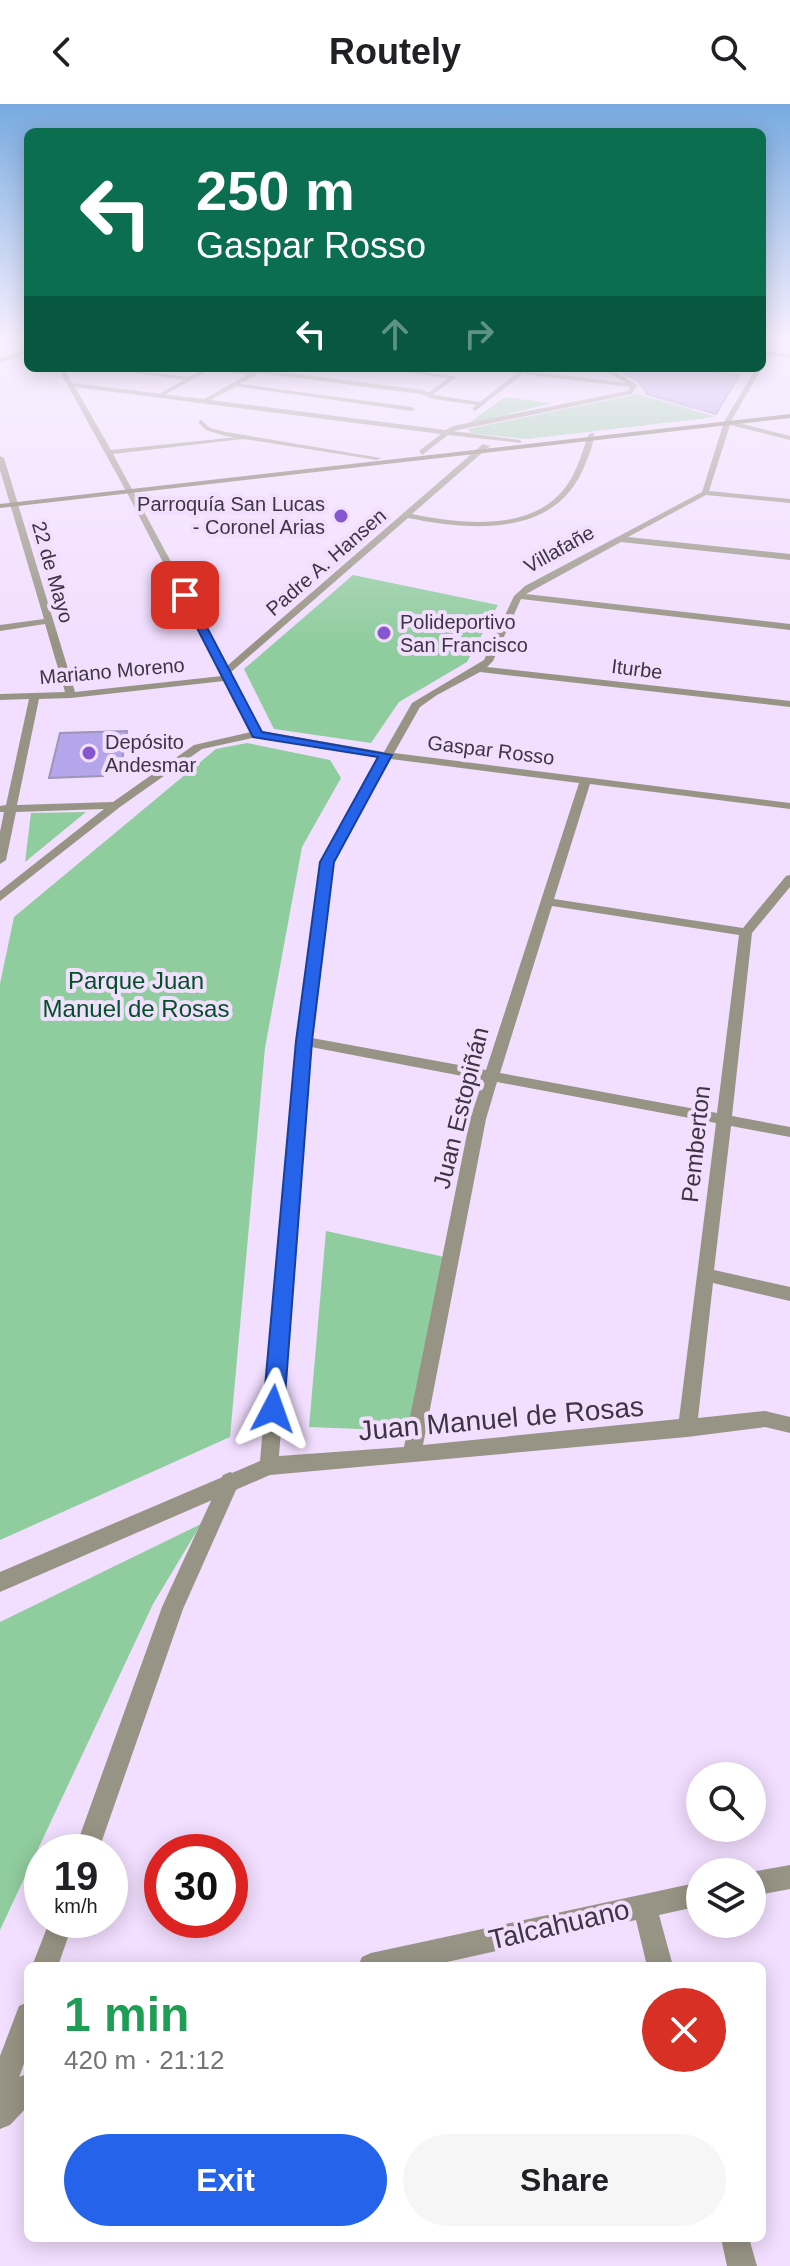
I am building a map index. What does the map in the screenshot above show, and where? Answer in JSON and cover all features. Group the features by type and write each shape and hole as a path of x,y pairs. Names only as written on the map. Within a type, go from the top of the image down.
{"main road":[{"path":"129,488 533,441"},
{"path":"0,506 15,501 550,441"},
{"path":"0,499 15,501"}],"street":[{"path":"100,441 129,488 257,734"},
{"path":"107,453 221,441"},
{"path":"267,441 377,458"},
{"path":"422,453 437,441"},
{"path":"514,441 520,442"},
{"path":"408,516 450,525 478,525 518,518 559,500 569,489 589,441"},
{"path":"723,441 705,493 790,501"},
{"name":"Padre A. Hansen","path":"227,675 482,449"},
{"name":"22 de Mayo","path":"0,458 71,695"},
{"name":"Villafañe","path":"480,669 488,661 518,596 705,493"},
{"path":"620,539 790,557"},
{"path":"518,596 790,627"},
{"path":"0,628 48,621"},
{"path":"269,1466 304,1041 327,862 416,705 429,693 480,669"},
{"name":"Iturbe","path":"480,669 790,704"},
{"name":"Mariano Moreno","path":"0,697 71,695 227,675"},
{"path":"0,860 6,808 35,696"},
{"name":"Gaspar Rosso","path":"0,897 116,805 198,747 257,734 385,755 790,806"},
{"name":"Juan Estopiñán","path":"412,1455 489,1078 549,902 585,781"},
{"path":"6,808 116,805"},
{"path":"549,902 746,932 790,879"},
{"name":"Pemberton","path":"687,1429 721,1121 746,932"},
{"path":"304,1041 790,1132"},
{"path":"706,1275 790,1294"},
{"name":"Juan Manuel de Rosas","path":"0,1582 269,1466 687,1429 765,1419 790,1425"},
{"path":"92,1834 173,1607 230,1481"},
{"path":"766,1881 790,1877"},
{"name":"Talcahuano","path":"389,1962 686,1897"},
{"path":"644,1905 659,1962"},
{"path":"46,1962 55,1938"},
{"path":"0,2093 24,2026"},
{"path":"0,2115 24,2091"},
{"path":"736,2242 742,2266"}],"green space":[{"name":"Polideportivo San Francisco","path":"353,575 498,605 467,662 399,702 371,743 274,729 244,669"},
{"name":"Parque Juan Manuel de Rosas","path":"247,743 330,760 341,778 302,847 265,1048 230,1437 0,1540 0,984 14,917 216,749"},
{"path":"86,812 25,862 31,813"},
{"path":"326,1231 449,1258 409,1431 309,1427"},
{"path":"201,1524 153,1604 45,1834 24,1834 24,1879 0,1930 0,1622"}],"building":[{"name":"Depósito Andesmar","path":"127,731 122,760 106,761 103,776 49,778 60,733"}],"place":[{"name":"Parroquía San Lucas - Coronel Arias","path":"341,516"},
{"name":"Polideportivo San Francisco","path":"384,633"},
{"name":"Depósito Andesmar","path":"89,753"}],"route":[{"path":"185,595 257,734 385,755 327,862 304,1041 273,1409"}]}
